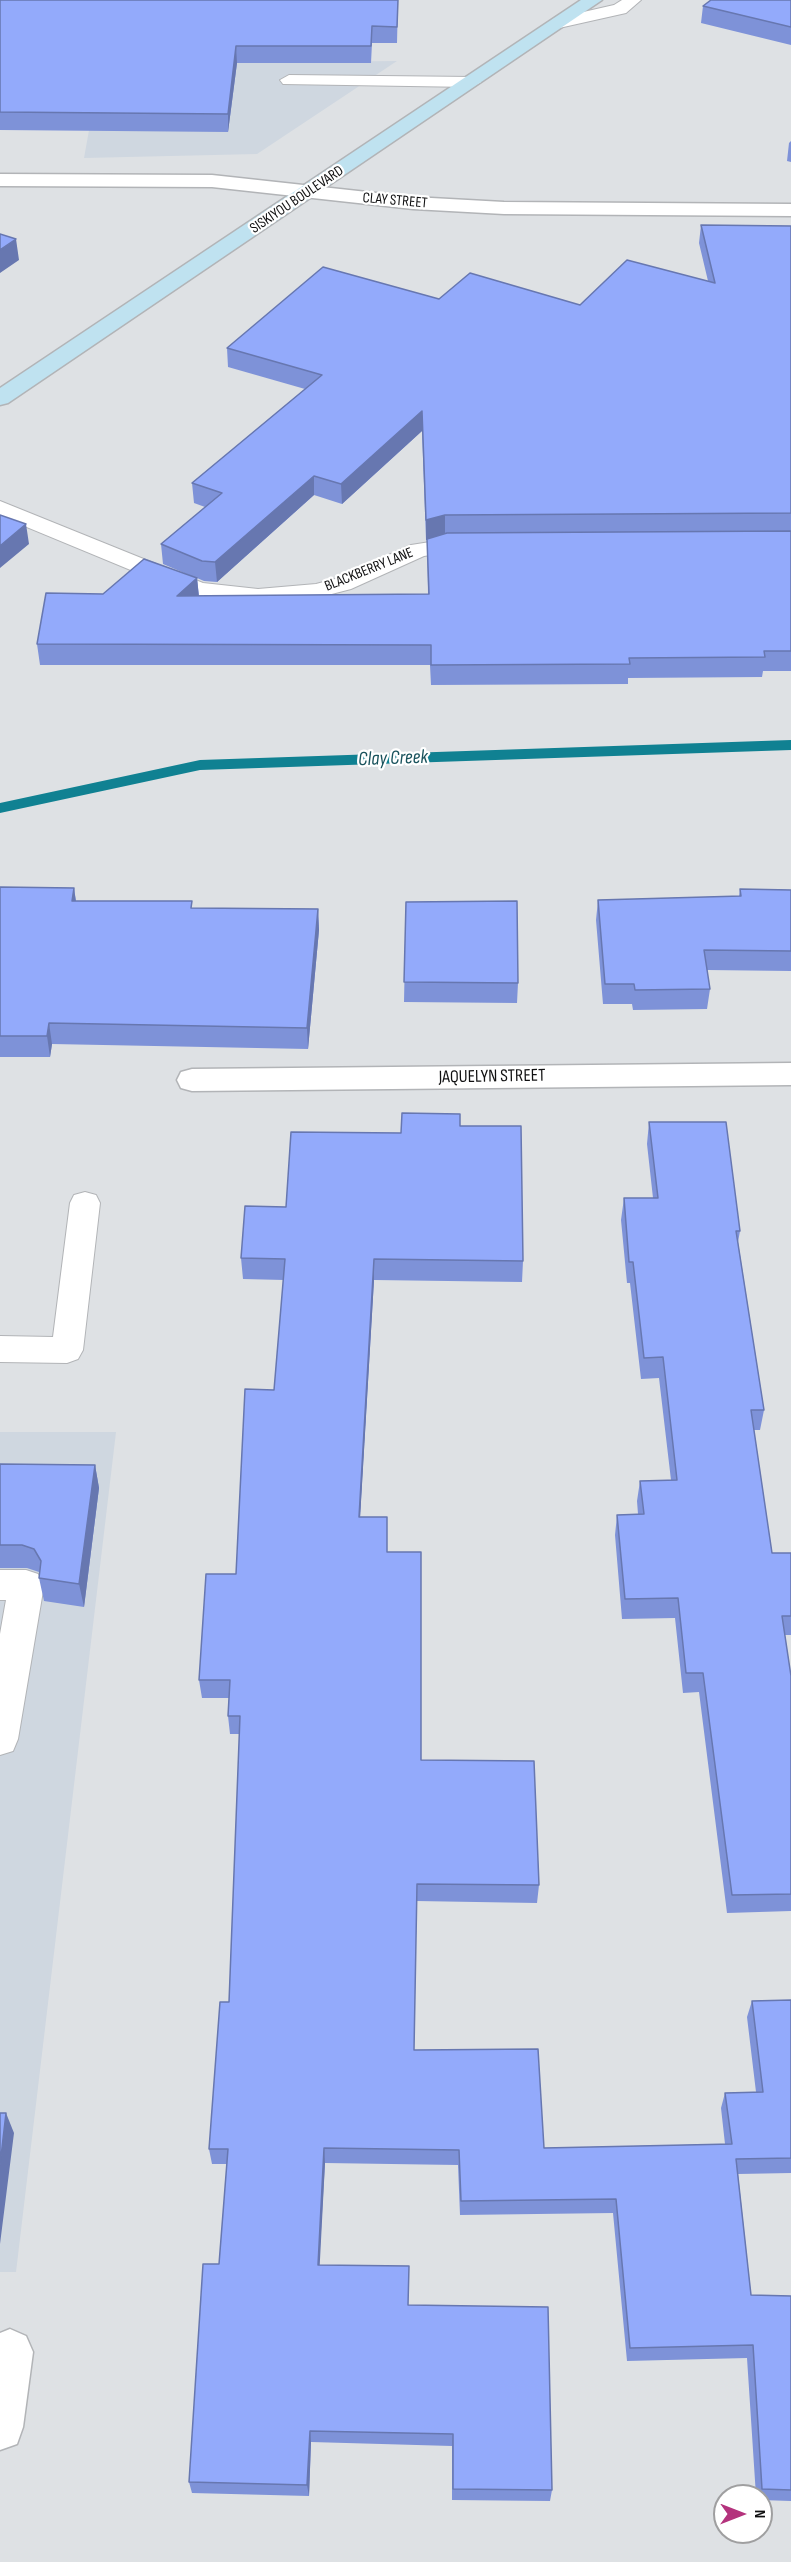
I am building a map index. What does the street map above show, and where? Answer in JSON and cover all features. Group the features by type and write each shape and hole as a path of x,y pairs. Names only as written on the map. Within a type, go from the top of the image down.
{"main road":[{"name":"SISKIYOU BOULEVARD","path":"0,398 593,0"}],"street":[{"name":"CLAY STREET","path":"0,180 212,181 412,203 504,208 791,210"},
{"name":"JAQUELYN STREET","path":"192,1080 791,1074"},
{"path":"0,2427 10,2352"}],"lane":[{"path":"559,22 620,9 633,0"},
{"path":"289,80 472,82"},
{"name":"BLACKBERRY LANE","path":"0,508 199,590 258,596 316,591 343,584 419,550 445,544 490,542"},
{"path":"0,1349 67,1350 85,1203"},
{"path":"0,1585 26,1585 0,1739"}],"shaded area":[{"path":"397,61 257,154 84,158 101,64"},
{"path":"0,1432 116,1432 16,2272 0,2272"}],"building":[{"path":"0,0 398,0 397,27 372,26 371,46 236,46 228,114 0,112"},
{"path":"711,0 791,0 791,27 703,6"},
{"path":"701,225 791,226 791,513 445,515 426,520 422,411 341,484 314,476 215,562 202,561 161,544 222,493 192,483 322,375 227,348 323,267 439,299 470,273 580,305 627,260 715,283"},
{"path":"0,234 16,239 0,250"},
{"path":"0,515 26,524 0,546"},
{"path":"791,531 791,651 764,651 765,657 629,658 630,664 431,665 431,645 37,644 46,593 103,594 144,559 197,578 177,596 429,594 427,539 447,533"},
{"path":"0,887 74,888 72,901 192,901 191,908 318,909 307,1028 49,1023 47,1036 0,1036"},
{"path":"740,889 791,890 791,951 704,950 710,989 635,990 634,984 605,984 598,900 741,896"},
{"path":"517,901 518,983 404,982 406,902"},
{"path":"402,1113 460,1114 460,1126 521,1126 523,1261 374,1259 359,1517 387,1517 387,1552 421,1552 421,1760 534,1761 539,1885 417,1884 414,2050 538,2049 544,2148 732,2144 725,2093 763,2092 752,2001 791,2000 791,2158 736,2159 751,2295 791,2296 791,2490 773,2489 773,2484 762,2484 753,2345 630,2348 616,2199 461,2201 459,2150 324,2148 318,2265 409,2266 408,2305 548,2307 552,2490 453,2489 453,2434 310,2431 307,2485 189,2482 203,2264 219,2264 228,2149 209,2149 220,2002 229,2002 240,1716 228,1716 230,1680 199,1680 206,1574 236,1574 245,1389 274,1390 285,1259 241,1258 245,1206 286,1207 291,1132 401,1133"},
{"path":"649,1122 726,1122 740,1231 736,1231 764,1410 751,1410 772,1553 791,1553 791,1616 782,1616 791,1676 791,1894 732,1895 703,1673 686,1673 678,1598 625,1599 617,1515 644,1514 640,1481 677,1480 663,1357 644,1358 633,1262 629,1262 624,1198 658,1198"},
{"path":"0,1464 95,1465 79,1584 39,1578 41,1561 34,1549 22,1545 0,1545"},
{"path":"0,2113 6,2113 0,2165"}],"waterway":[{"name":"Clay Creek","path":"0,808 200,765 791,745"}]}
